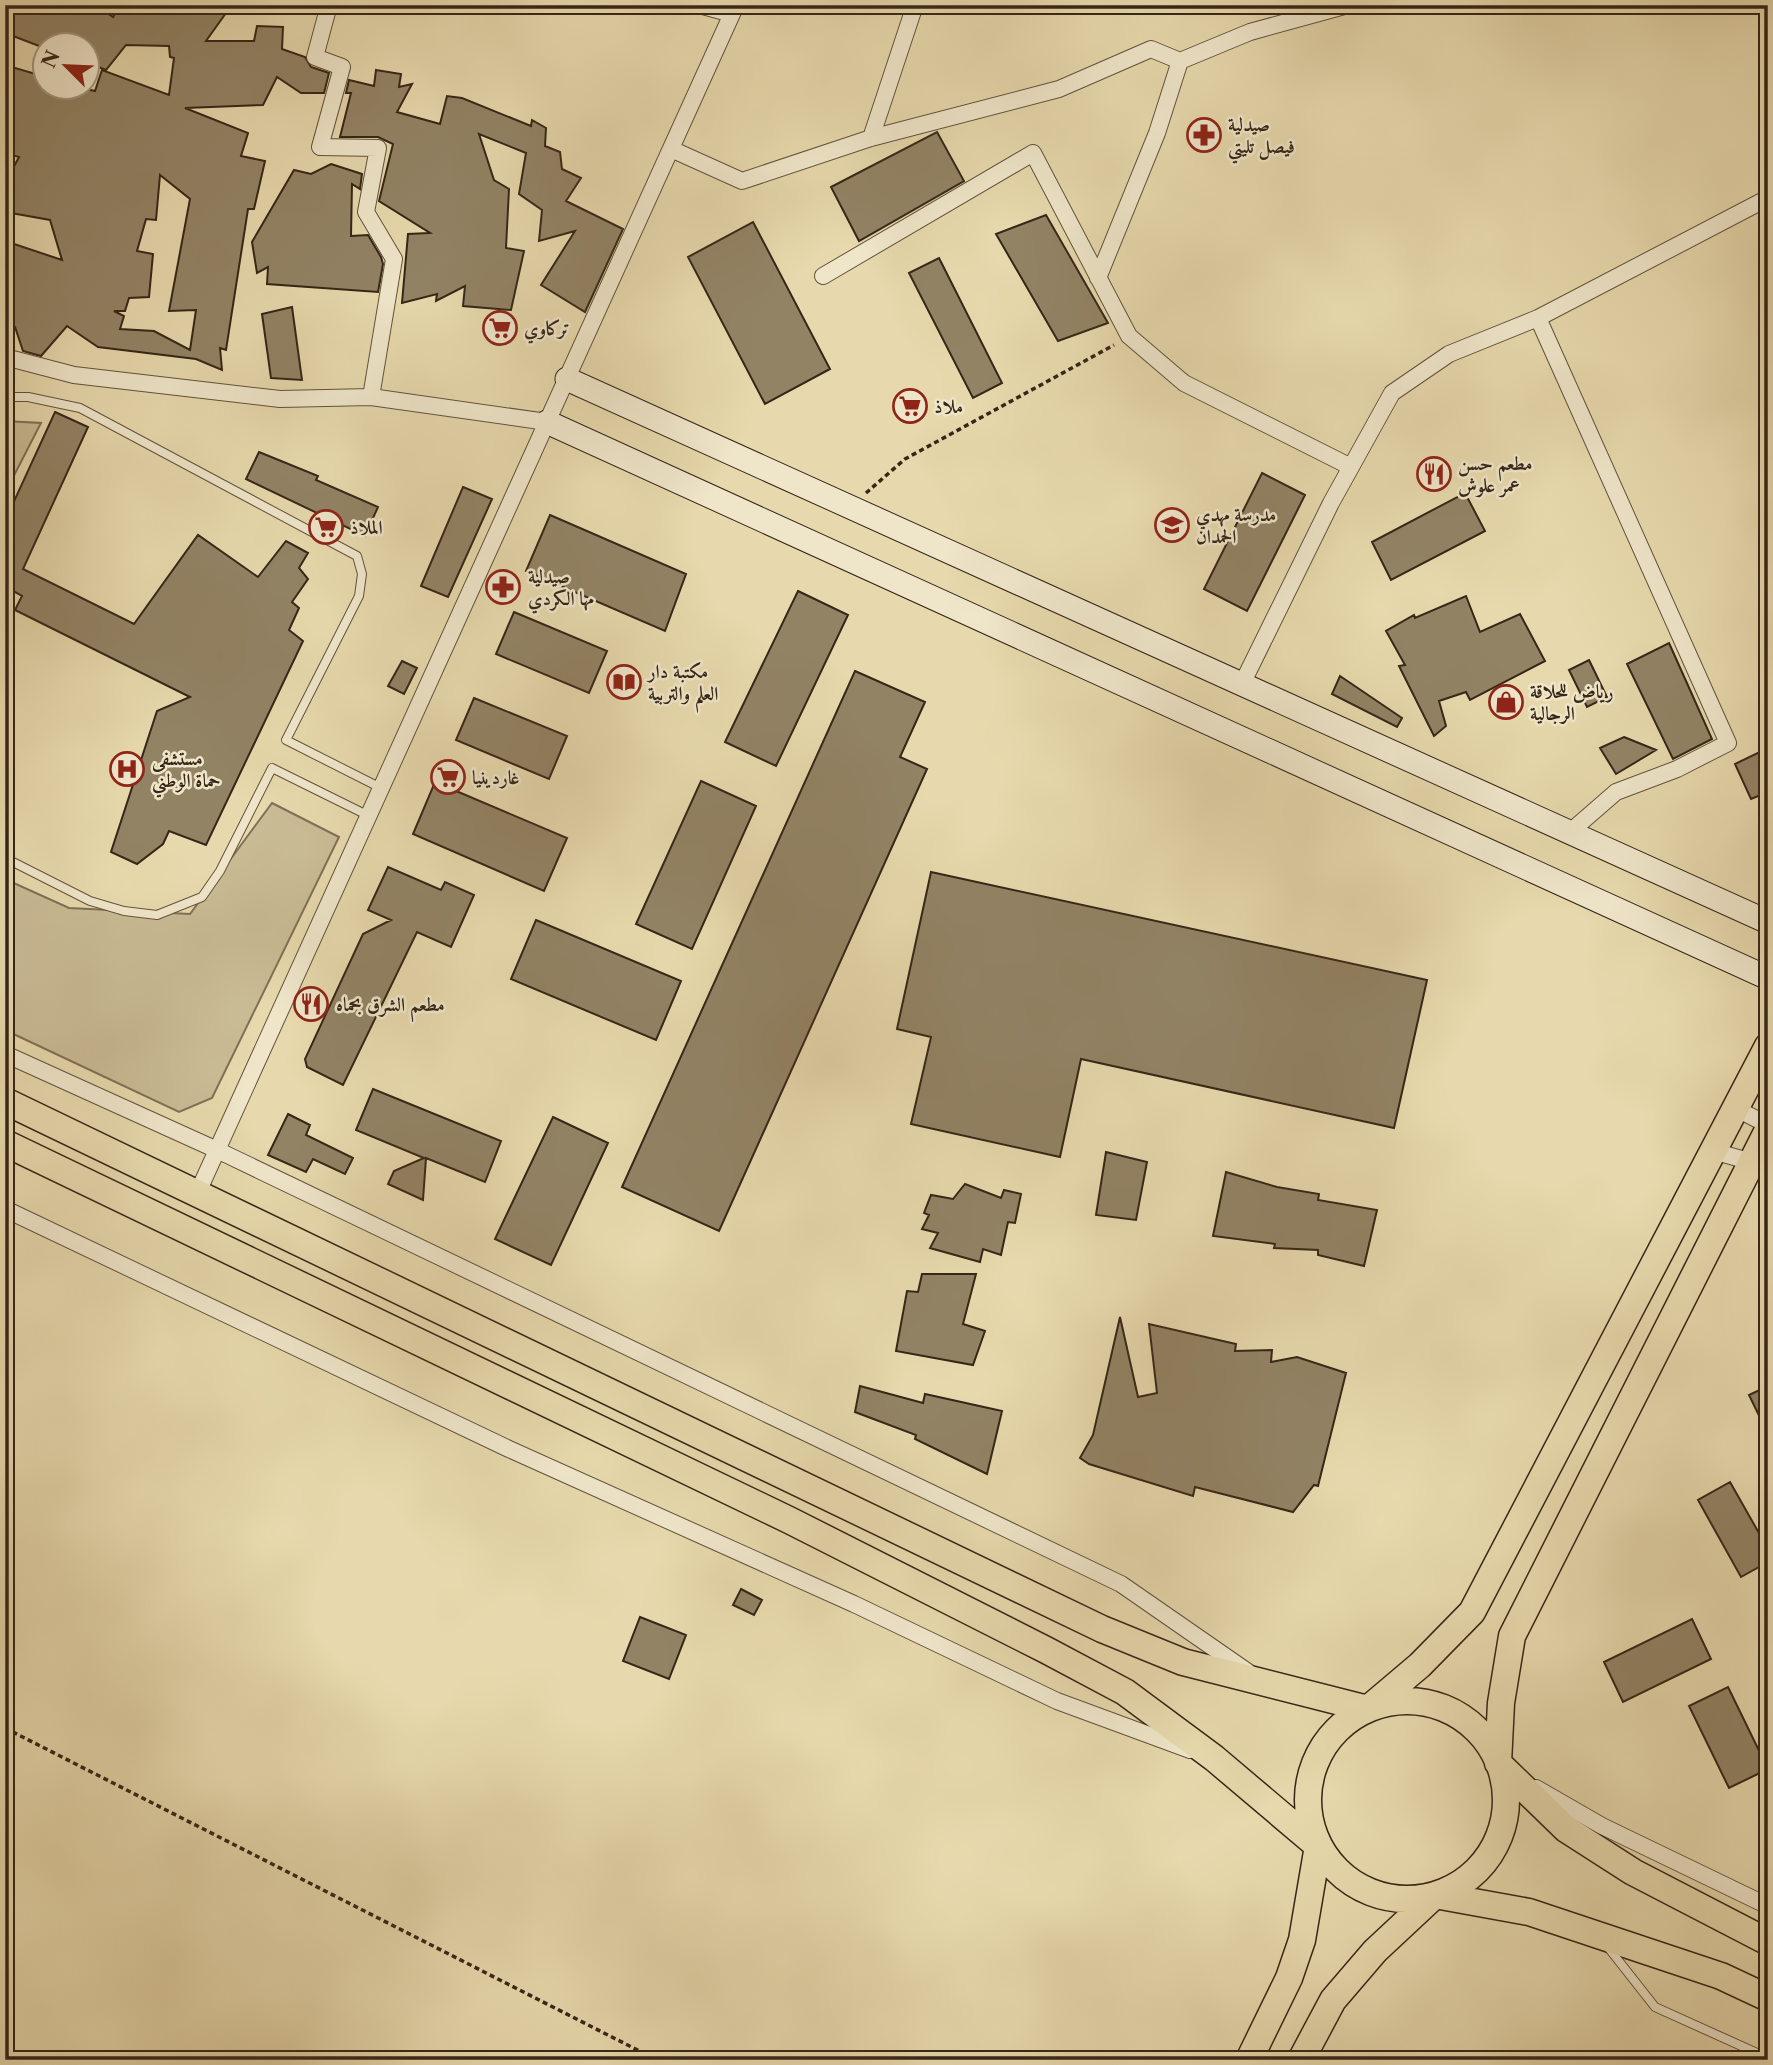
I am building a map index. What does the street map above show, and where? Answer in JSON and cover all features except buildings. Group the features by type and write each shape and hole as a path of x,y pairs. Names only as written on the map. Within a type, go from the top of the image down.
{"main road":[{"path":"567,379 1768,922"},
{"path":"547,422 1768,978"},
{"path":"1249,2060 1289,1978 1301,1940 1318,1846 1309,1816 1309,1785 1319,1755 1339,1727 1368,1709 1420,1665 1472,1612 1768,1046"},
{"path":"5,1101 1102,1629 1183,1662 1368,1709 1402,1701 1436,1705 1467,1720 1490,1745 1504,1777 1506,1812 1496,1845 1478,1870 1452,1889 1423,1899 1392,1899 1362,1889 1337,1871 1318,1846 1214,1758 1125,1692 789,1520 5,1143"},
{"path":"1768,1127 1760,1166 1512,1636 1501,1703 1498,1763 1566,1829 1633,1872 1768,1942"},
{"path":"1435,1895 1529,1912 1721,1976 1768,1998"},
{"path":"1301,2060 1333,2000 1375,1951 1435,1895"}],"street":[{"path":"329,5 315,57 342,67 320,147 378,148 366,212 394,259 371,397"},
{"path":"198,1192 734,10 699,5"},
{"path":"871,138 915,5"},
{"path":"671,149 742,181 871,138 1059,89 1151,48 1180,61 1250,32 1348,5"},
{"path":"1098,278 1157,133 1180,61"},
{"path":"823,276 1033,153 1129,336 1184,383 1351,467"},
{"path":"1242,684 1351,467 1392,393 1449,354 1538,318 1768,198"},
{"path":"1538,318 1728,743 1677,769 1616,792 1570,832"},
{"path":"5,357 74,374 280,399 371,397 547,422"},
{"path":"5,1054 217,1150 1122,1584 1261,1681"},
{"path":"1735,1108 1768,1127"},
{"path":"1713,1151 1760,1166"},
{"path":"5,1209 509,1449 854,1604 1058,1701 1214,1758"},
{"path":"1498,1763 1602,1826 1768,1906"}],"lane":[{"path":"5,397 28,397 80,408 357,556 362,575 359,596 286,740 382,788"},
{"path":"5,858 90,901 124,911 156,915 202,897 220,871 272,768 369,816"},
{"path":"1599,1935 1655,2007 1768,2058"}],"path":[{"path":"855,509 867,490 905,459 1129,336"},
{"path":"5,1728 657,2060"}],"shaded area":[{"path":"5,421 41,423 5,493"},
{"path":"272,803 339,837 212,1098 179,1112 5,1030 5,879 69,908 190,914"}],"place":[{"name":"صيدلية فيصل تليتي","path":"1204,135"},
{"name":"تركاوي","path":"500,328"},
{"name":"ملاذ","path":"910,406"},
{"name":"مطعم حسن عمر علوش","path":"1434,474"},
{"name":"مدرسة مهدي الحمدان","path":"1172,525"},
{"name":"الملاذ","path":"326,527"},
{"name":"صيدلية مها الكردي","path":"503,587"},
{"name":"مكتبة دار العلم والتربية","path":"624,682"},
{"name":"رياض للحلاقة الرجالية","path":"1506,702"},
{"name":"مستشفى حماة الوطني","path":"127,769"},
{"name":"غاردينيا","path":"448,777"},
{"name":"مطعم الشرق بحماه","path":"311,1004"}]}
